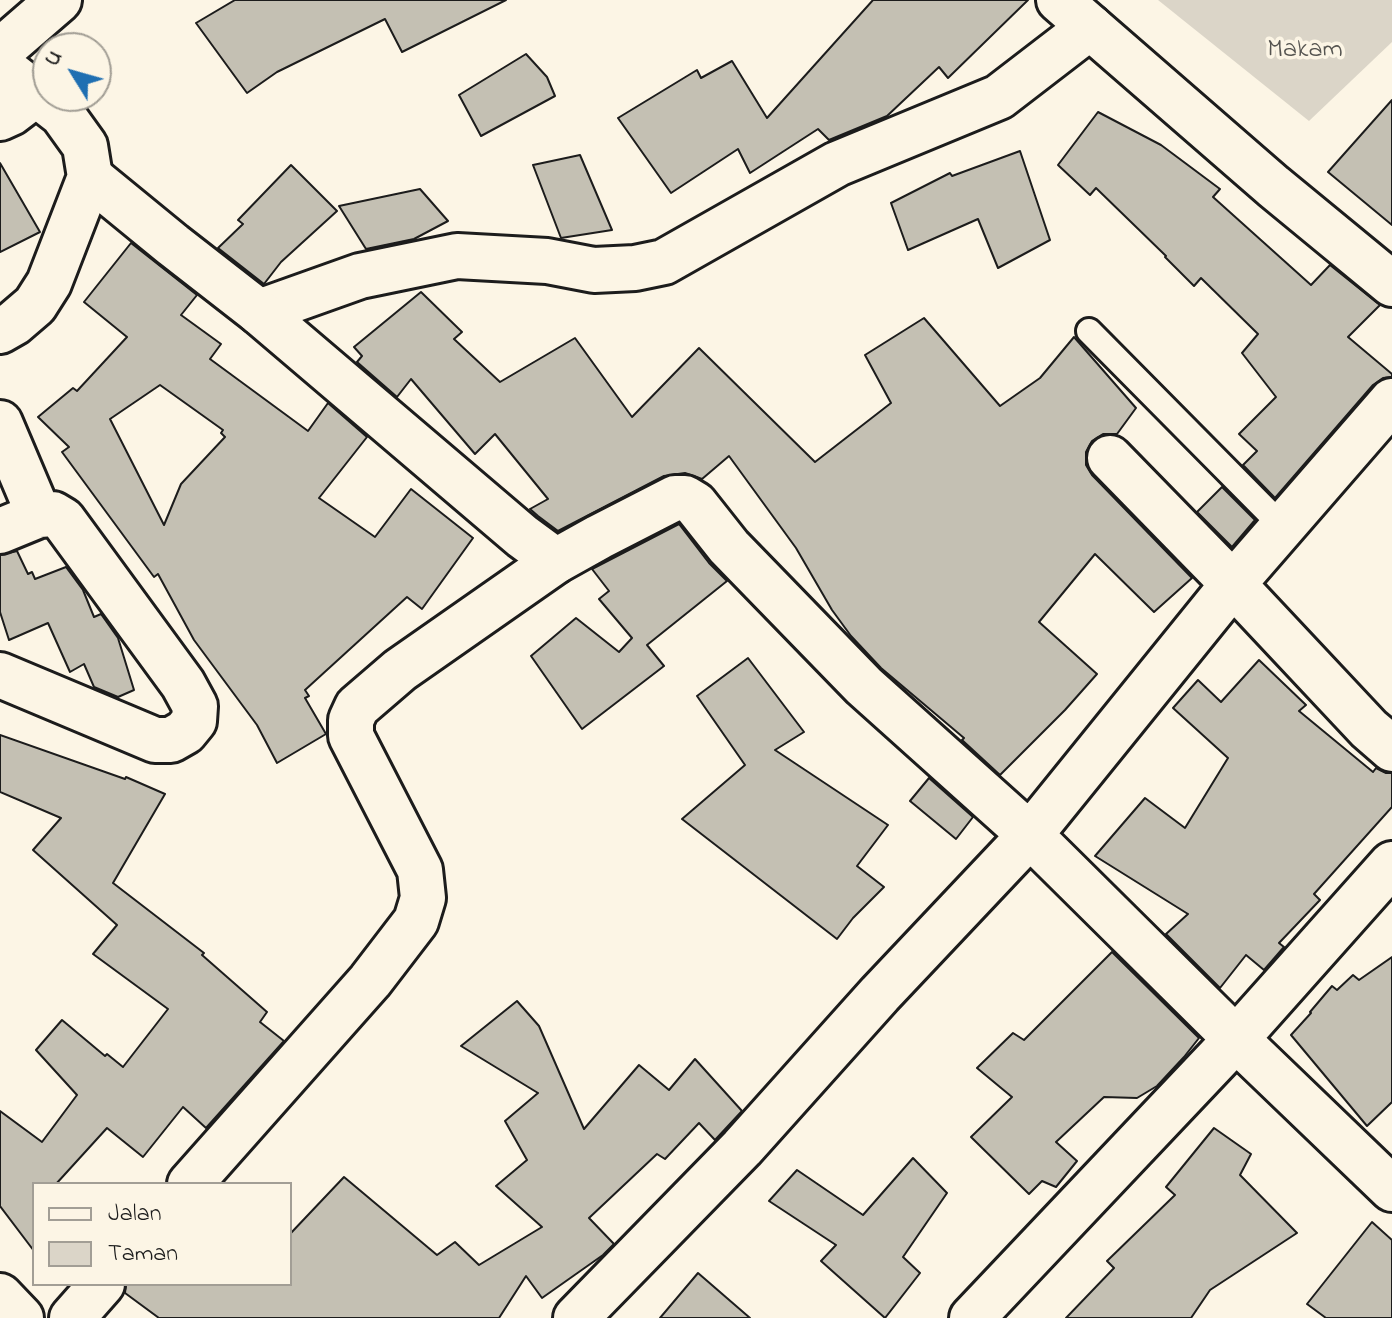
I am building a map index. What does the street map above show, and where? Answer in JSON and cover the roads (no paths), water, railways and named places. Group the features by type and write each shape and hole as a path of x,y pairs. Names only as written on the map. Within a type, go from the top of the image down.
{"street":[{"path":"0,51 59,0"},
{"path":"259,312 360,276 457,256 547,261 594,270 635,268 664,262 837,164 999,97 1074,13 1273,186 1392,284"},
{"path":"0,66 32,91"},
{"path":"0,118 32,97"},
{"path":"0,331 35,305 49,283 90,177 85,146 59,112"},
{"path":"90,177 259,312 522,536 556,561"},
{"path":"576,1318 742,1148 880,994 1030,835 1233,584 1392,401"},
{"path":"0,423 20,523 53,514 63,520 183,684 195,706 194,721 185,732 171,740 155,740 0,675"},
{"path":"1110,458 1369,729 1392,749"},
{"path":"192,1182 370,981 416,921 423,898 420,870 351,736 351,720 357,707 400,670 556,561 675,498 685,498 695,504 729,547 864,686 1030,835 1392,1189"},
{"path":"972,1318 1236,1039 1392,864"},
{"path":"72,1318 100,1286"},
{"path":"0,1296 21,1318"}],"lane":[{"path":"1089,331 1283,527"}],"park label":[{"name":"Makam","path":"1305,52"}]}
